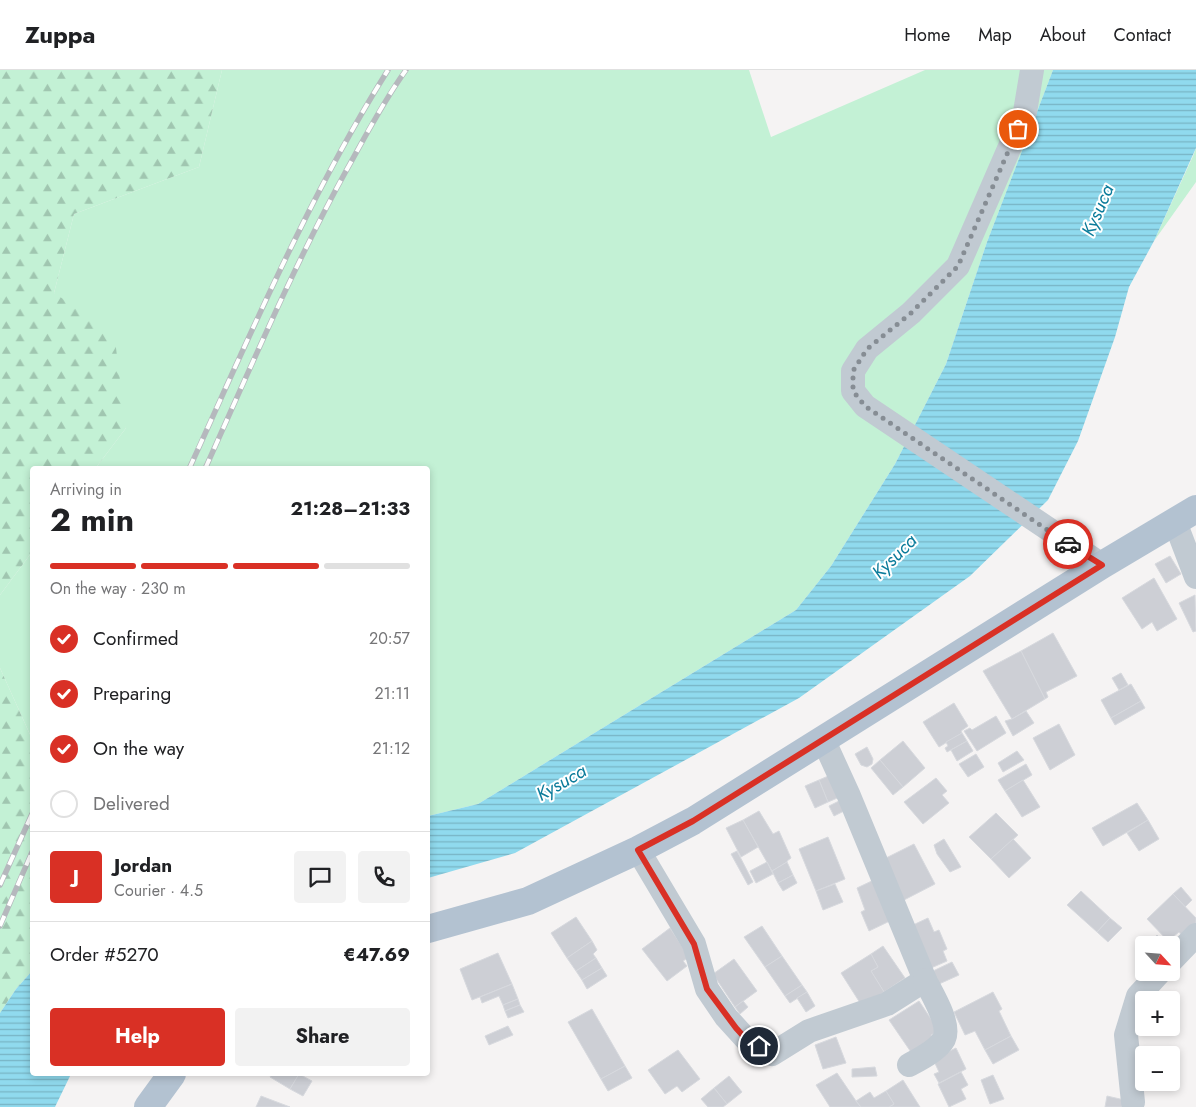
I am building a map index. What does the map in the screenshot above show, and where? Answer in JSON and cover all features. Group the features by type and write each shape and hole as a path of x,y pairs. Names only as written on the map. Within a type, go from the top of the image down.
{"main road":[{"path":"430,928 528,901 638,850 693,821 1102,565 1185,516"},
{"path":"151,1106 171,1076"}],"street":[{"path":"1032,70 1025,112 958,266 911,313 867,349 853,371 853,391 865,406 1102,565"},
{"path":"1185,516 1196,577"},
{"path":"823,739 925,980 945,1021 944,1039 910,1065"},
{"path":"638,850 694,944 707,989 726,1016 746,1039 772,1054 809,1031 887,1004 925,980"},
{"path":"1180,952 1196,935"},
{"path":"1133,1102 1126,1035 1138,996 1152,981"}],"green space":[{"path":"0,70 222,70 199,167 74,214 54,293 114,332 126,428 97,466 30,466 30,555 0,595"},
{"path":"222,70 749,70 771,137 925,70 1053,70 987,242 946,364 895,464 831,566 796,610 478,804 430,816 430,466 97,466 126,428 54,293 74,214 199,167"},
{"path":"1196,148 1196,182 1154,241 1193,156"},
{"path":"30,555 30,735 0,668 0,595"},
{"path":"0,668 30,735 30,973 16,989 0,1013"}],"water":[{"name":"Kysuca","path":"1053,70 1196,70 1196,148 1154,241 1129,287 1115,337 1078,441 1048,500 970,576 799,698 515,853 430,877 430,816 478,804 796,610 831,566 895,464 946,364 987,242"},
{"path":"30,973 30,1076 70,1076 55,1107 0,1107 0,1013 16,989"}],"building":[{"path":"1170,556 1181,574 1166,583 1155,564"},
{"path":"1154,578 1177,619 1157,631 1152,622 1142,629 1122,598"},
{"path":"1195,595 1196,631 1193,632 1179,603"},
{"path":"1053,633 1077,676 1046,692 1048,697 1045,699 1021,651"},
{"path":"1021,651 1045,699 1012,719 983,671"},
{"path":"1121,673 1128,685 1119,690 1112,678"},
{"path":"1131,684 1141,701 1111,718 1101,700"},
{"path":"1141,701 1145,708 1115,725 1111,718"},
{"path":"954,703 968,726 961,731 962,733 939,747 923,722"},
{"path":"1026,711 1034,723 1013,736 1005,721"},
{"path":"996,716 1006,733 977,751 964,731 970,728 972,730"},
{"path":"1059,724 1075,755 1050,770 1033,738"},
{"path":"962,733 967,741 947,752 945,748 948,746 946,742"},
{"path":"903,741 925,768 903,787 880,760"},
{"path":"967,741 973,751 957,761 951,750"},
{"path":"867,747 873,759 872,764 867,767 861,765 855,754"},
{"path":"1017,751 1024,760 1003,772 998,763"},
{"path":"976,754 984,767 968,777 959,764"},
{"path":"880,760 903,787 893,795 871,768"},
{"path":"1026,764 1032,775 1005,791 998,780"},
{"path":"833,774 842,796 828,802 819,780"},
{"path":"936,778 947,791 942,795 949,803 923,824 904,802"},
{"path":"819,780 828,802 815,808 805,786"},
{"path":"1023,780 1040,807 1022,817 1005,791"},
{"path":"841,800 846,810 834,816 829,806"},
{"path":"1137,803 1148,820 1103,846 1092,828"},
{"path":"759,811 773,834 779,831 791,858 772,871 743,820"},
{"path":"996,813 1018,835 991,859 969,837"},
{"path":"743,820 758,847 741,857 726,828"},
{"path":"1148,820 1159,839 1139,851 1127,833"},
{"path":"828,837 845,879 816,891 799,849"},
{"path":"944,839 961,867 950,872 937,854 934,845"},
{"path":"1013,839 1031,858 1009,878 991,859"},
{"path":"914,844 935,884 904,900 884,859"},
{"path":"737,851 753,882 748,885 731,854"},
{"path":"767,862 773,874 756,883 750,871"},
{"path":"787,862 793,875 778,883 772,871"},
{"path":"793,875 797,883 783,891 778,883"},
{"path":"876,879 894,919 869,931 861,912 865,910 857,888"},
{"path":"835,884 843,902 823,910 816,891"},
{"path":"1181,887 1192,900 1185,907 1173,894"},
{"path":"1081,891 1110,918 1097,932 1067,905"},
{"path":"1173,894 1196,918 1196,925 1183,937 1179,932 1174,936 1163,936 1147,919"},
{"path":"576,917 592,941 567,958 551,933"},
{"path":"928,918 934,932 939,930 947,949 943,951 947,961 931,968 913,925"},
{"path":"1110,918 1122,928 1108,942 1097,932"},
{"path":"762,926 782,956 765,967 744,937"},
{"path":"670,928 689,957 683,961 687,966 667,981 642,949"},
{"path":"592,941 597,950 593,954 596,958 576,971 567,958"},
{"path":"883,946 905,978 884,992 871,971 878,967 871,954"},
{"path":"498,953 512,984 472,1000 460,969"},
{"path":"871,954 878,967 871,971 884,992 862,1006 841,973"},
{"path":"782,956 802,985 785,996 765,967"},
{"path":"596,958 602,968 582,980 576,971"},
{"path":"734,959 757,991 735,1007 713,974"},
{"path":"952,962 959,975 939,984 933,971"},
{"path":"602,968 607,976 587,989 582,980"},
{"path":"512,984 518,999 503,1005 499,996 482,1003 480,997"},
{"path":"802,985 807,992 790,1003 785,996"},
{"path":"807,992 815,1006 806,1012 797,998"},
{"path":"993,992 1002,1009 999,1011 1011,1036 985,1050 975,1031 965,1035 954,1012"},
{"path":"518,999 520,1005 505,1011 503,1005"},
{"path":"743,1001 748,1007 740,1014 735,1007"},
{"path":"919,1001 939,1031 931,1035 934,1041 913,1055 889,1020"},
{"path":"520,1005 524,1012 508,1018 505,1011"},
{"path":"592,1009 625,1066 601,1079 568,1022"},
{"path":"508,1026 513,1035 489,1045 485,1036"},
{"path":"1011,1036 1019,1050 993,1064 985,1050"},
{"path":"836,1037 846,1063 823,1069 815,1045"},
{"path":"956,1048 966,1069 939,1083 934,1074 939,1072 933,1059"},
{"path":"678,1050 700,1079 682,1092 677,1086 665,1094 648,1070"},
{"path":"625,1066 632,1078 608,1091 601,1079"},
{"path":"875,1067 877,1076 852,1077 852,1069"},
{"path":"961,1072 968,1085 961,1089 966,1099 949,1107 938,1084"},
{"path":"837,1073 861,1107 830,1107 816,1085"},
{"path":"993,1075 1004,1099 990,1104 981,1080"},
{"path":"271,1076 298,1076 290,1089"},
{"path":"298,1076 303,1076 312,1081 303,1096 290,1089"},
{"path":"729,1076 742,1092 727,1104 714,1088"},
{"path":"903,1080 920,1107 889,1107 894,1104 886,1091"},
{"path":"714,1088 727,1104 723,1107 708,1107 701,1099"},
{"path":"886,1091 894,1104 889,1107 861,1107 856,1101 870,1092 874,1098"},
{"path":"261,1096 290,1107 256,1107"},
{"path":"1107,1096 1133,1102 1132,1107 1105,1107"}],"railway":[{"path":"190,466 282,266 332,166 388,70"},
{"path":"206,466 272,318 308,244 367,133 406,70"},
{"path":"0,885 30,818"},
{"path":"0,926 30,857"}],"way so far":[{"path":"1018,129 958,266 911,313 867,349 853,371 853,391 865,406 1068,544"}],"route":[{"path":"759,1046 746,1039 726,1016 707,989 694,944 638,850 693,821 1102,565 1068,544"}]}
